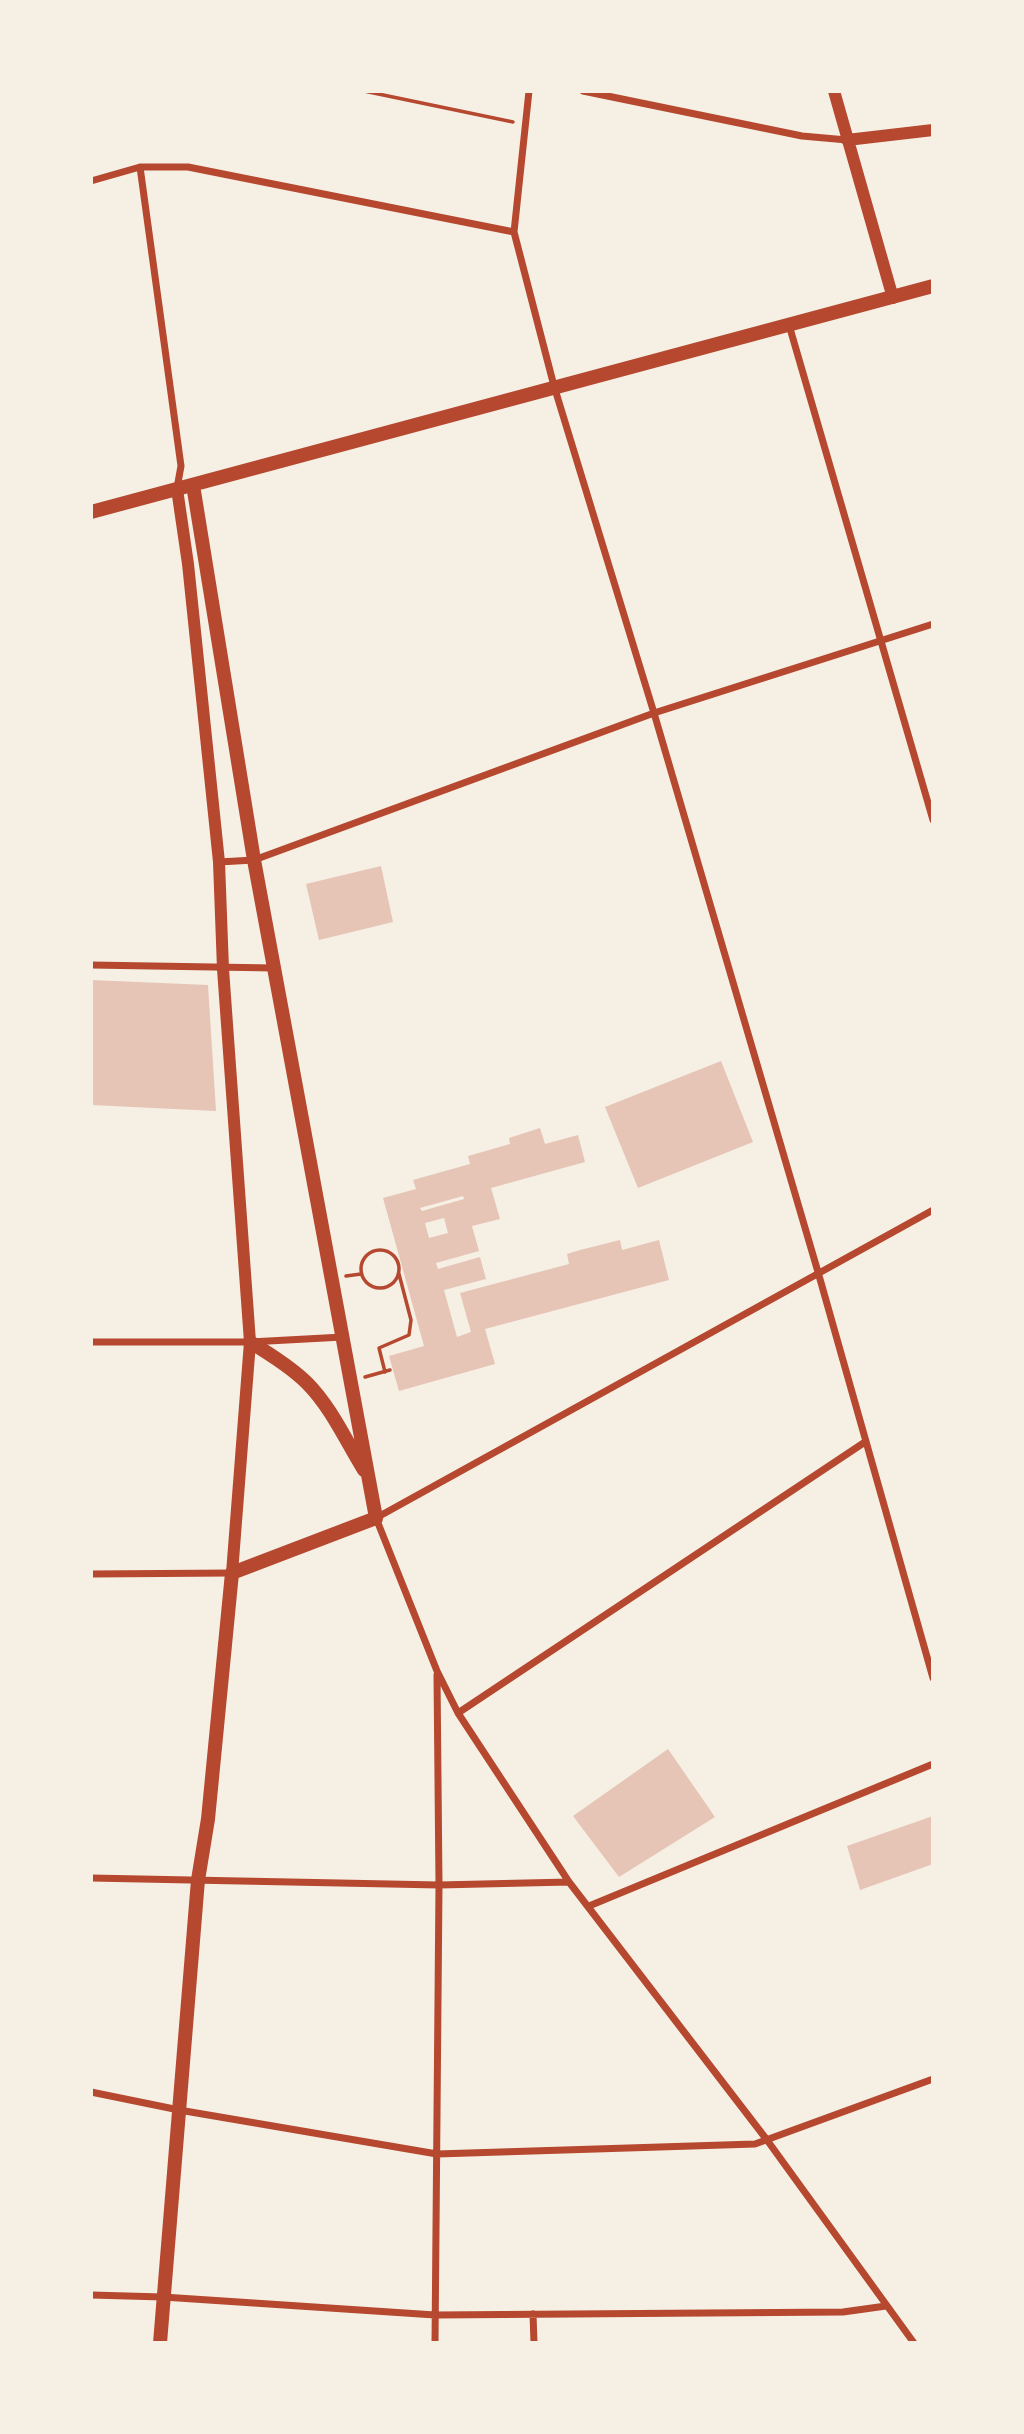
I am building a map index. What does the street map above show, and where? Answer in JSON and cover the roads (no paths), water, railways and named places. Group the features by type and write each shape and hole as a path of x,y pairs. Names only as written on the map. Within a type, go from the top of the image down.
{"main road":[{"path":"91,512 933,286"},
{"path":"160,2343 198,1880 208,1819 232,1573 376,1518 254,860 193,485"},
{"path":"250,1342 275,1357 307,1383 369,1479"}],"street":[{"path":"528,91 514,232 554,386 654,713 818,1272 933,1678"},
{"path":"583,91 802,136 848,140 933,130"},
{"path":"834,91 893,298"},
{"path":"91,181 139,167 188,167 514,232"},
{"path":"91,1574 232,1573 250,1342 223,969 219,862 188,564 177,489 181,466 139,167"},
{"path":"789,325 933,820"},
{"path":"181,466 193,485"},
{"path":"219,862 254,860 654,713 933,624"},
{"path":"91,965 275,968"},
{"path":"914,2343 767,2140 569,1882 458,1713 437,1671 376,1518 933,1210"},
{"path":"91,1342 250,1342 344,1337"},
{"path":"458,1713 865,1442"},
{"path":"435,2343 439,1885 437,1671"},
{"path":"589,1906 933,1764"},
{"path":"91,1878 439,1885 569,1882"},
{"path":"91,2092 179,2110 437,2154 755,2144 933,2079"},
{"path":"91,2295 163,2297 435,2315 843,2312 886,2306"},
{"path":"533,2314 534,2343"}]}
